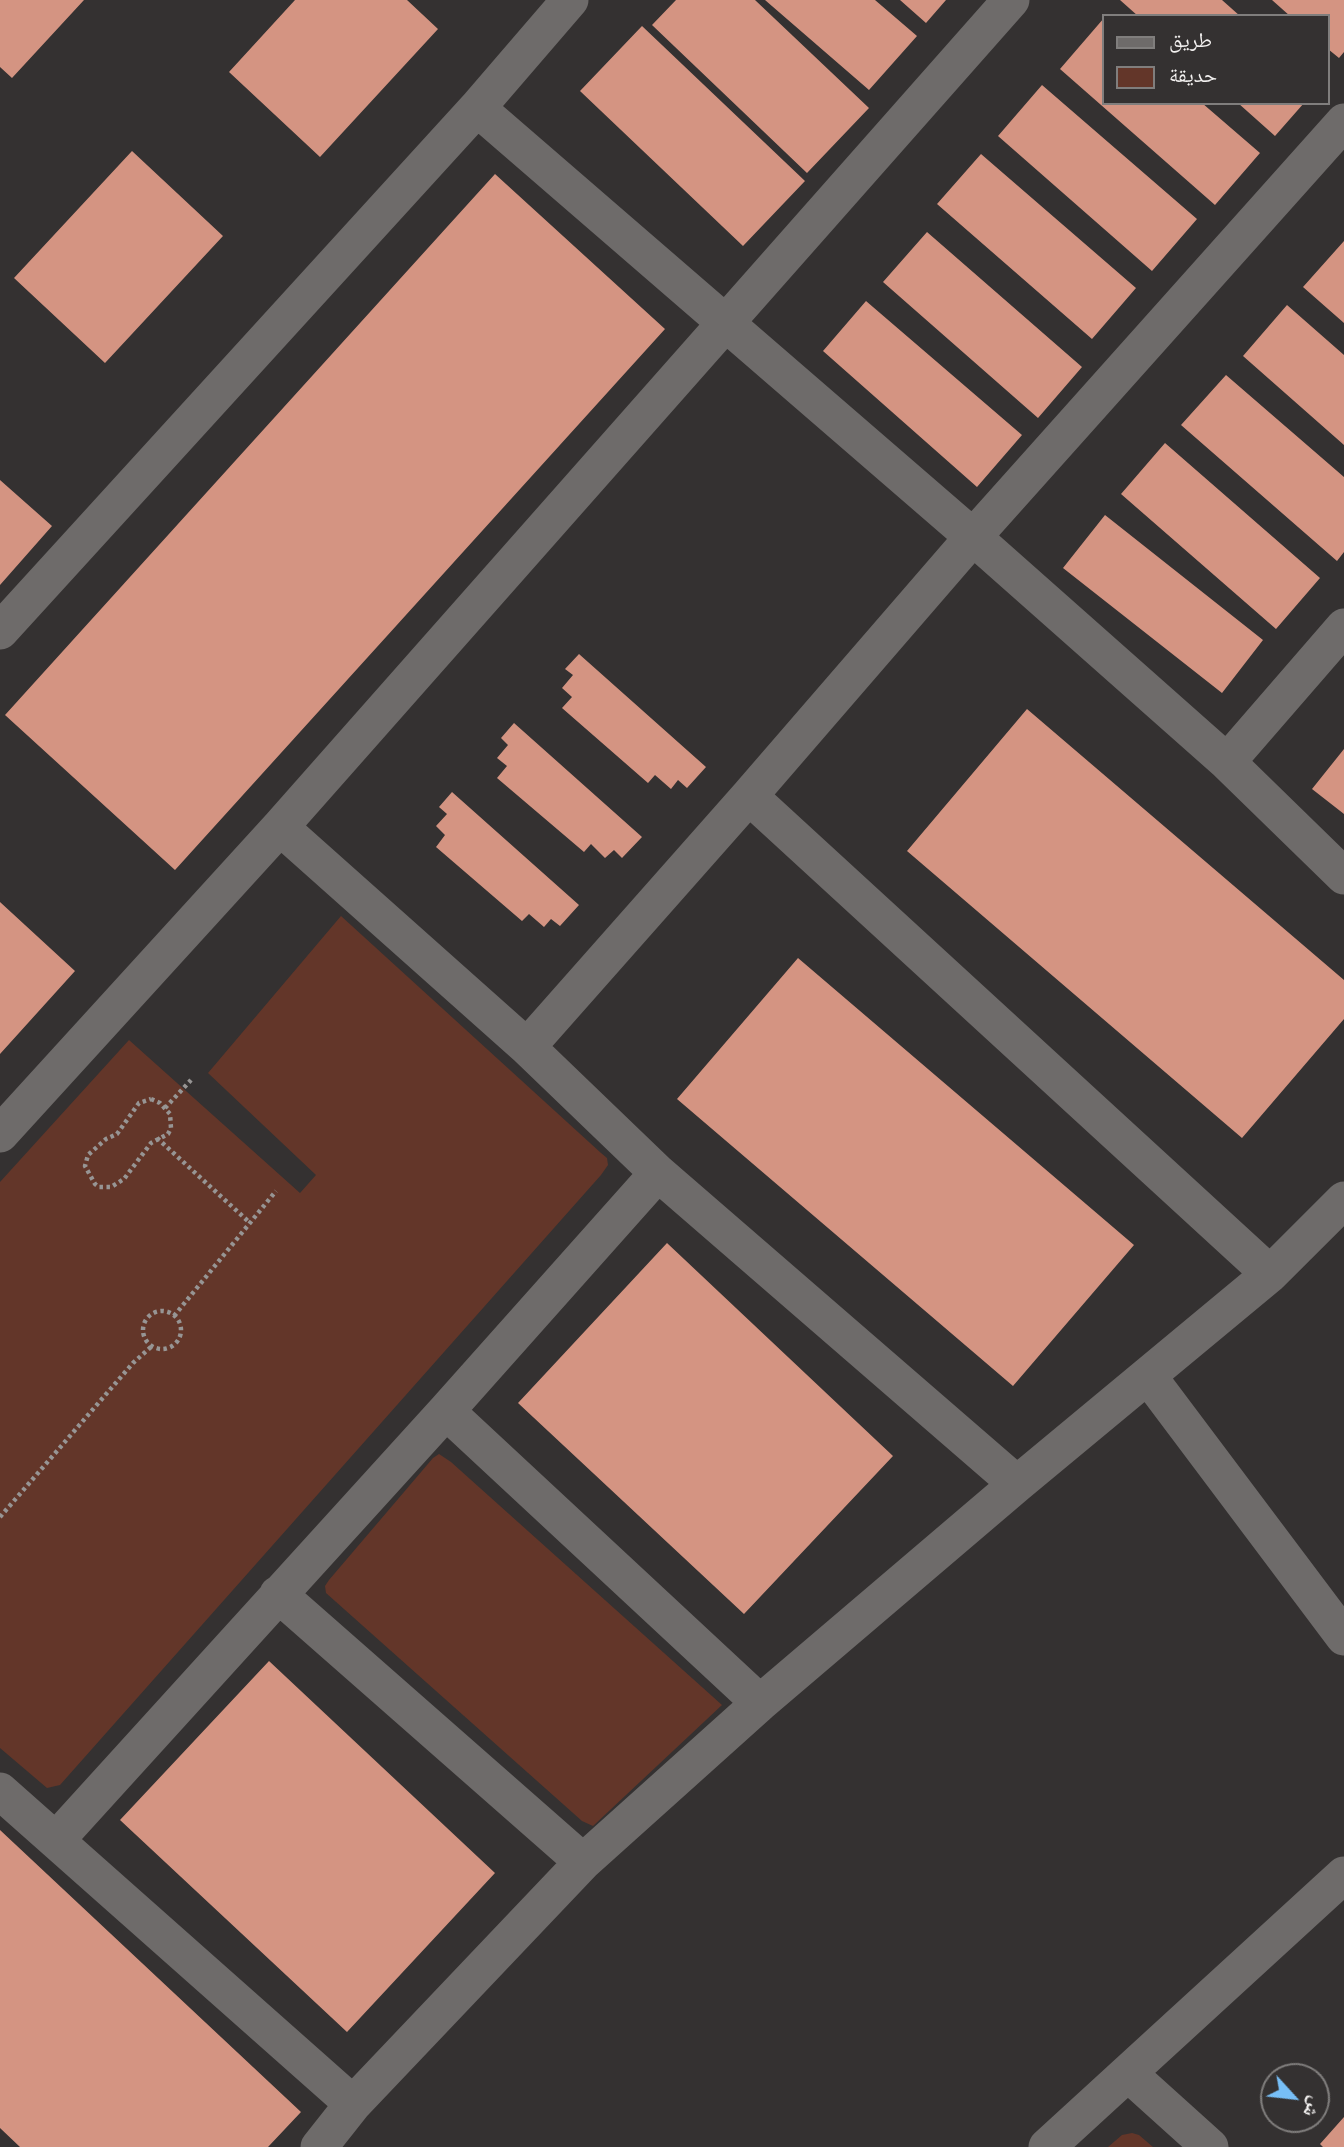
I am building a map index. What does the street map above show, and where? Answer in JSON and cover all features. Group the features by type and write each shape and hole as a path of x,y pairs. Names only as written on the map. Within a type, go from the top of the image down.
{"street":[{"path":"0,631 477,108 570,0"},
{"path":"0,1134 280,827 1011,0"},
{"path":"477,108 973,537 1227,762 1344,876"},
{"path":"527,1047 973,537 1344,122"},
{"path":"1227,762 1344,627"},
{"path":"749,796 1270,1274"},
{"path":"280,827 527,1047 657,1173 1017,1484"},
{"path":"57,1839 446,1411 657,1173"},
{"path":"319,2147 353,2104 583,1862 760,1703 1017,1484 1270,1274 1344,1200"},
{"path":"1148,1376 1344,1637"},
{"path":"446,1411 760,1703"},
{"path":"278,1594 583,1862"},
{"path":"0,1791 353,2104"},
{"path":"1047,2147 1344,1875"},
{"path":"1129,2074 1210,2147"}],"path":[{"path":"165,1108 191,1080"},
{"path":"150,1099 165,1108 170,1114 172,1128 168,1134 157,1138 146,1148 124,1179 111,1187 104,1188 95,1184 85,1166 88,1155 106,1139 117,1134 129,1114 144,1100 150,1099"},
{"path":"157,1138 250,1223"},
{"path":"174,1316 276,1191"},
{"path":"157,1312 174,1316 180,1327 178,1340 169,1348 152,1346 144,1337 146,1320 157,1312"},
{"path":"0,1517 133,1363 152,1346"}],"green space":[{"path":"341,916 607,1158 608,1165 60,1785 47,1788 0,1748 0,1182 129,1040 300,1193 316,1175 208,1073"},
{"path":"439,1454 722,1705 593,1826 582,1821 326,1593 325,1586 329,1580"},
{"path":"1122,2135 1139,2135 1153,2147 1108,2147"}],"building":[{"path":"0,0 84,0 12,78 0,67"},
{"path":"295,0 407,0 438,29 320,157 229,72"},
{"path":"676,0 755,0 869,108 807,173 652,25"},
{"path":"765,0 875,0 917,36 869,90"},
{"path":"900,0 946,0 926,23"},
{"path":"1120,0 1222,0 1238,14 1136,14"},
{"path":"1272,0 1344,0 1344,52 1339,58 1330,51 1330,14 1288,14"},
{"path":"1102,20 1102,105 1204,105 1260,153 1215,205 1060,69"},
{"path":"642,26 805,181 743,246 580,91"},
{"path":"1042,85 1197,219 1152,271 998,136"},
{"path":"1240,105 1302,105 1275,136"},
{"path":"132,151 223,236 105,363 14,278"},
{"path":"981,154 1136,288 1092,339 937,204"},
{"path":"495,174 665,329 175,870 5,715"},
{"path":"927,232 1082,367 1038,418 883,282"},
{"path":"1344,241 1344,323 1303,287"},
{"path":"866,301 1022,435 977,487 823,351"},
{"path":"1287,305 1344,355 1344,445 1243,356"},
{"path":"1226,375 1344,477 1344,552 1337,561 1181,425"},
{"path":"1165,443 1320,578 1276,629 1121,494"},
{"path":"0,480 52,526 0,585"},
{"path":"1105,515 1263,640 1222,693 1063,568"},
{"path":"579,654 706,767 687,788 678,780 671,789 655,775 648,783 562,708 572,697 562,688 573,675 565,669"},
{"path":"1027,709 1344,980 1344,1019 1242,1138 907,851"},
{"path":"514,723 642,837 622,858 614,850 605,858 591,844 584,852 497,778 507,766 497,758 508,745 501,738"},
{"path":"1344,749 1344,814 1312,789"},
{"path":"452,792 579,905 560,926 551,919 544,927 529,914 522,921 436,847 445,835 436,826 447,814 439,807"},
{"path":"0,902 75,971 0,1054"},
{"path":"798,958 1134,1245 1013,1386 677,1099"},
{"path":"667,1243 893,1456 744,1614 518,1403"},
{"path":"269,1661 495,1873 347,2032 120,1820"},
{"path":"0,1830 301,2112 268,2147 20,2147 0,2128"},
{"path":"1344,2117 1344,2147 1323,2147 1320,2144"}]}
